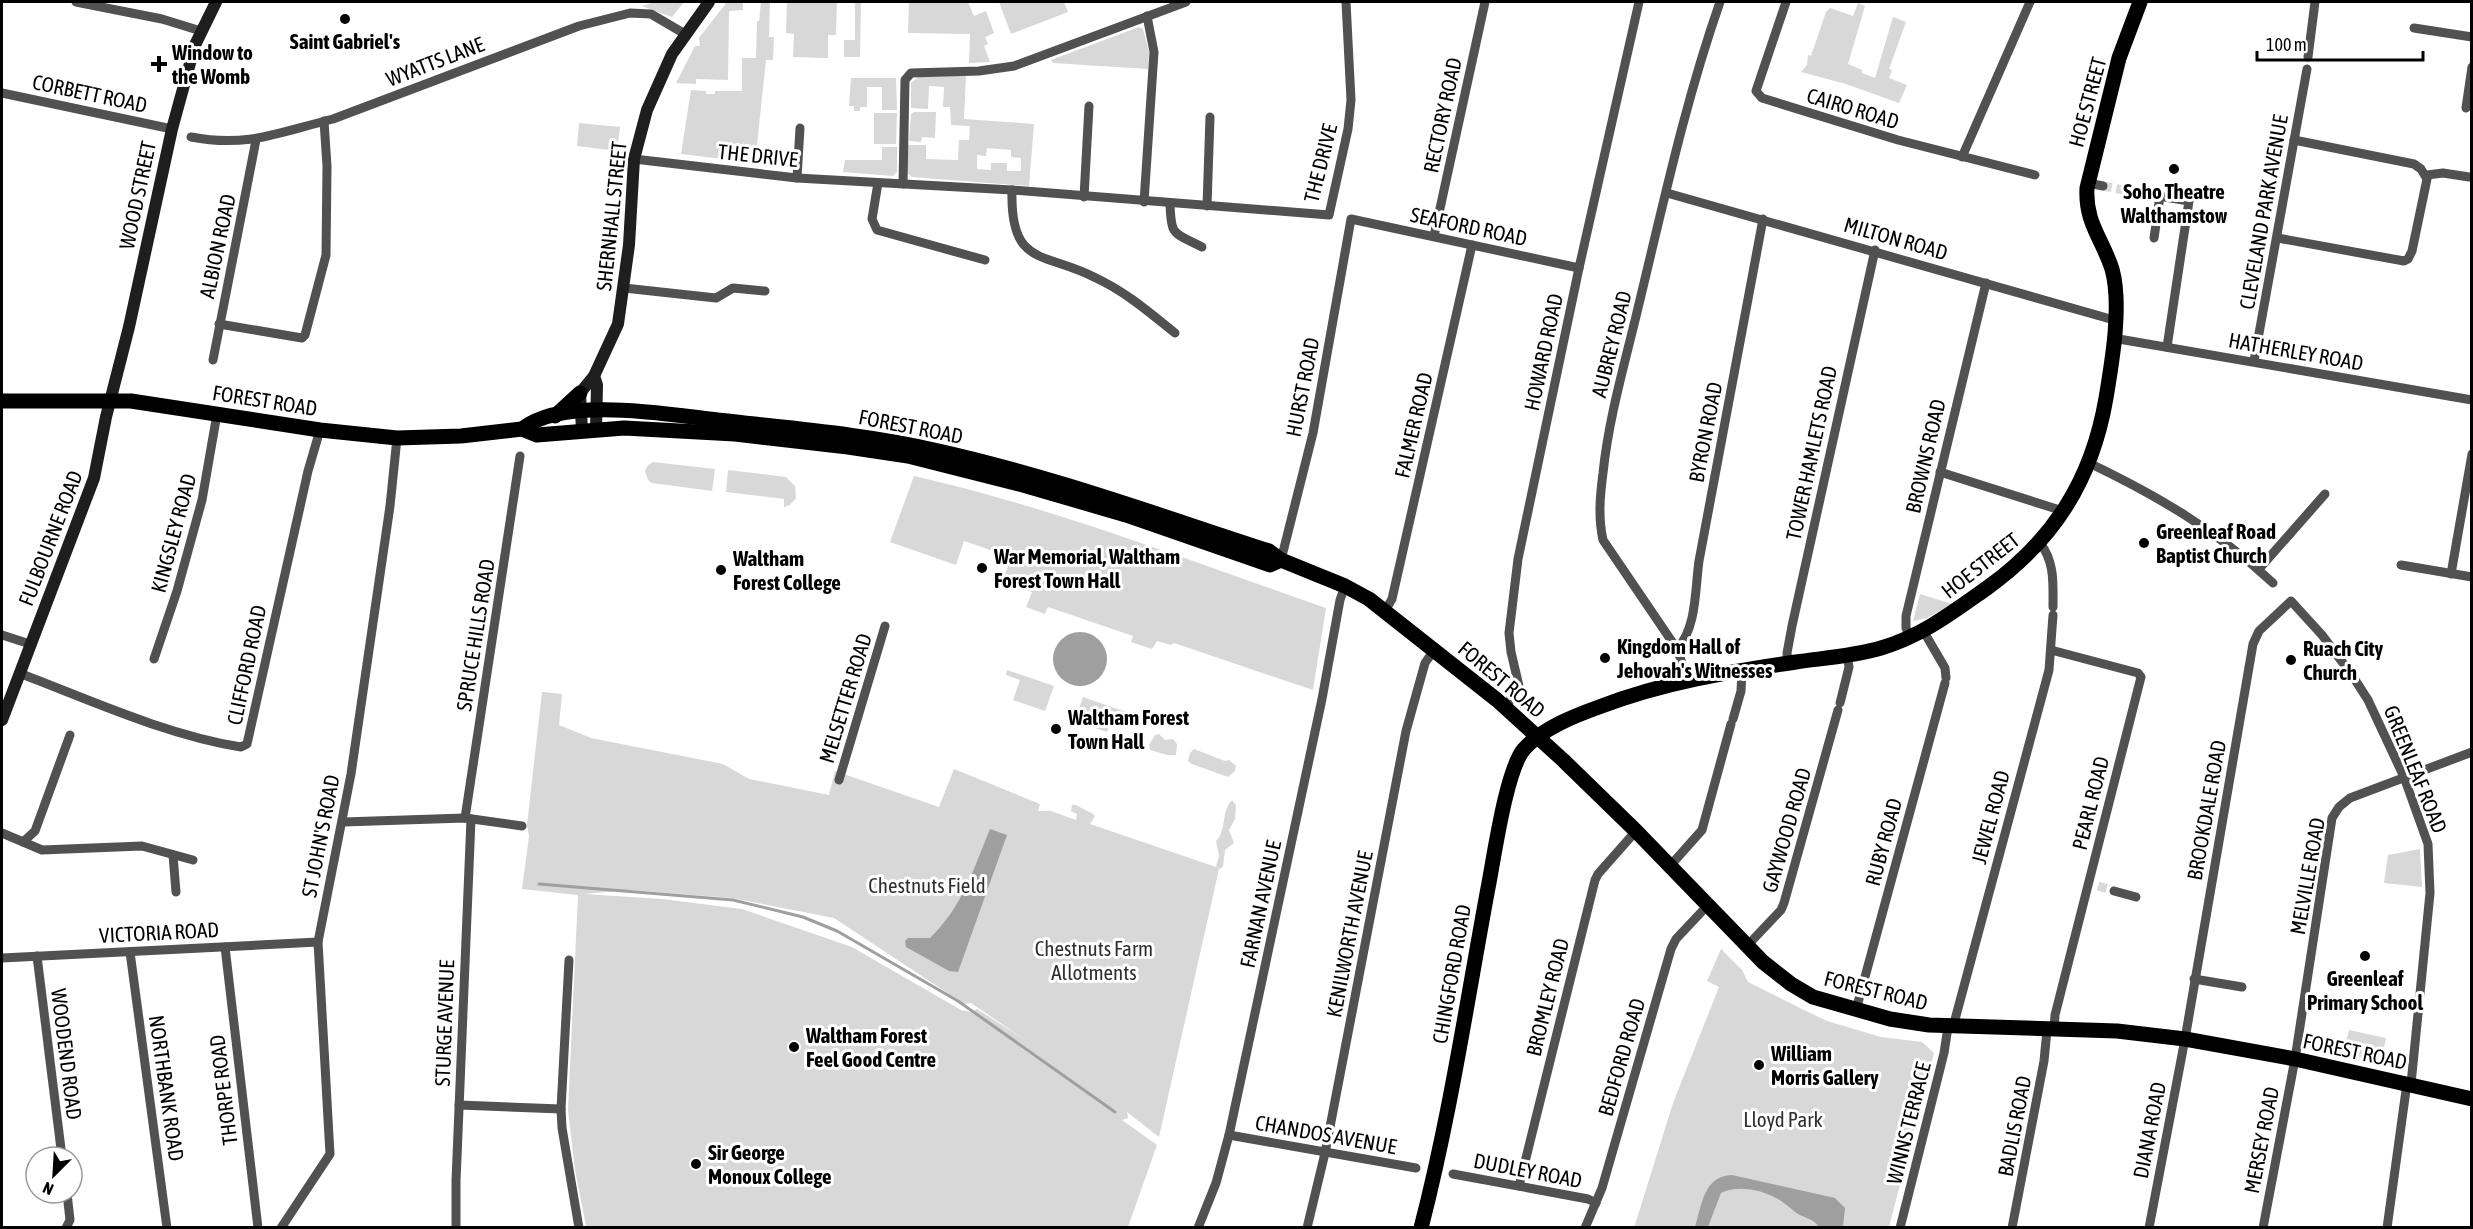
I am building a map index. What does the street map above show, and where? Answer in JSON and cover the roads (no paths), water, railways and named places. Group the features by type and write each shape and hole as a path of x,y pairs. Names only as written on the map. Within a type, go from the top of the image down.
{"main road":[{"name":"WOOD STREET","path":"111,401 172,129 192,53 216,2"},
{"name":"SHERNHALL STREET","path":"580,393 594,376 618,324 624,288 634,159 647,110 685,34 709,2"},
{"name":"HOE STREET","path":"1538,737 1566,721 1618,699 1649,689 1688,680 1878,649 1917,635 2010,573 2040,543 2063,511 2089,463 2105,405 2113,338 2115,286 2112,270 2086,208 2095,184 2119,58 2140,2"},
{"name":"SHERNHALL STREET","path":"589,430 596,410 597,385 594,376"},
{"path":"580,393 580,411 589,430"},
{"path":"555,416 580,393"},
{"name":"FOREST ROAD","path":"2,401 131,401 320,430 397,438 461,436 522,429 537,435 589,430 657,429 735,434 908,456 1115,511 1270,565 1281,560"},
{"name":"FULBOURNE ROAD","path":"2,720 94,478 111,401"},
{"name":"FOREST ROAD","path":"522,429 533,421 580,411 624,409 773,425 934,450 1080,489 1273,553 1281,560 1345,586 1385,611 1434,650 1509,704 1632,834 1670,866 1746,947 1762,962 1802,991 1826,1002 1904,1022 1951,1027 2116,1031 2185,1039 2295,1059 2472,1099"},
{"name":"CHINGFORD ROAD","path":"1421,1227 1439,1156 1497,839 1518,758 1538,737"}],"street":[{"path":"76,2 162,19 201,31"},
{"path":"903,184 905,80 911,73 979,71 1014,66 1186,2"},
{"name":"THE DRIVE","path":"634,159 797,178 1012,190 1329,215 1348,129 1351,100 1346,2"},
{"name":"RECTORY ROAD","path":"1434,236 1485,2"},
{"name":"HOWARD ROAD","path":"1509,704 1518,686 1509,633 1515,579 1579,268 1639,2"},
{"name":"AUBREY ROAD","path":"1688,680 1677,649 1606,546 1599,522 1608,430 1694,81 1720,2"},
{"name":"CAIRO ROAD","path":"1786,2 1756,92 1762,98 1898,140 2035,175"},
{"path":"1962,157 2030,2"},
{"path":"2308,57 2315,2"},
{"name":"WYATTS LANE","path":"191,137 216,141 256,140 324,121 579,26 630,13 651,14 685,34"},
{"path":"1144,202 1154,52 1147,16"},
{"path":"2414,28 2472,37"},
{"path":"2466,108 2472,67"},
{"name":"CLEVELAND PARK AVENUE","path":"2254,361 2307,69"},
{"name":"CORBETT ROAD","path":"2,93 172,129"},
{"path":"1084,197 1089,106"},
{"path":"1207,206 1210,117"},
{"path":"219,324 302,338 305,335 326,255 327,166 324,121"},
{"path":"797,178 800,128"},
{"name":"ALBION ROAD","path":"213,360 256,140"},
{"path":"2294,140 2414,164 2427,175 2443,173 2469,177"},
{"path":"2278,238 2404,261 2408,259 2412,251 2427,175"},
{"path":"878,183 872,219 877,230 985,260"},
{"path":"1012,190 1012,220 1020,240 1027,249 1044,260 1085,272 1099,279 1140,304 1175,333"},
{"path":"2129,190 2189,201 2168,347"},
{"name":"MILTON ROAD","path":"1667,193 1875,250 2114,320"},
{"path":"2154,238 2160,196"},
{"path":"1170,203 1170,225 1173,230 1202,247"},
{"name":"SEAFORD ROAD","path":"1351,219 1579,268"},
{"name":"HURST ROAD","path":"1281,560 1313,433 1351,219"},
{"name":"BYRON ROAD","path":"1677,649 1683,642 1691,617 1699,561 1763,219"},
{"name":"FALMER ROAD","path":"1385,611 1392,599 1472,245"},
{"name":"TOWER HAMLETS ROAD","path":"1788,663 1787,653 1792,626 1875,250"},
{"name":"BROWNS ROAD","path":"1917,635 1906,627 1906,616 1986,283"},
{"path":"624,288 716,298 733,288 765,291"},
{"name":"HATHERLEY ROAD","path":"2113,338 2472,400"},
{"name":"KINGSLEY ROAD","path":"154,659 177,591 202,500 217,414"},
{"name":"CLIFFORD ROAD","path":"19,673 130,715 206,740 241,747 247,744 308,471 320,430"},
{"name":"ST JOHN'S ROAD","path":"281,1227 330,1155 318,942 343,822 387,528 397,438"},
{"path":"2451,574 2472,454"},
{"name":"SPRUCE HILLS ROAD","path":"468,819 520,456"},
{"path":"2089,463 2143,489 2193,518 2259,569 2273,583"},
{"path":"1940,472 2063,511"},
{"path":"2259,569 2325,494"},
{"name":"JEWEL ROAD","path":"1951,1027 2049,670 2053,611 2051,567 2047,552 2040,543"},
{"path":"2401,565 2472,577"},
{"name":"FARNAN AVENUE","path":"1198,1227 1216,1183 1229,1135 1322,699 1340,600 1345,586"},
{"name":"GREENLEAF ROAD","path":"2291,601 2322,635 2352,675 2383,728 2404,777 2428,844 2431,875 2423,967 2409,1084 2387,1227"},
{"name":"BROOKDALE ROAD","path":"2185,1039 2253,644 2259,631 2291,601"},
{"name":"MELSETTER ROAD","path":"839,780 885,626"},
{"path":"2,635 30,644"},
{"name":"RUBY ROAD","path":"1856,1010 1945,680 1945,668 1917,635"},
{"name":"KENILWORTH AVENUE","path":"1307,1227 1325,1153 1406,731 1425,663 1434,650"},
{"name":"PEARL ROAD","path":"2051,650 2138,673 2141,677 2093,884 2051,1030"},
{"name":"GAYWOOD ROAD","path":"1746,947 1781,910 1784,903 1849,667 1846,655"},
{"path":"1670,866 1702,830 1741,691 1742,671"},
{"path":"23,842 35,831 70,735"},
{"name":"MELVILLE ROAD","path":"2295,1059 2332,818 2339,807 2350,798 2472,752"},
{"path":"343,822 468,819 522,826"},
{"name":"STURGE AVENUE","path":"456,1227 468,819"},
{"path":"2,832 42,850 142,846 193,860"},
{"name":"BROMLEY ROAD","path":"1519,1186 1595,880 1632,834"},
{"path":"173,855 176,892"},
{"path":"2114,891 2136,897"},
{"name":"BEDFORD ROAD","path":"1585,1227 1602,1188 1671,949 1676,939 1707,906"},
{"name":"VICTORIA ROAD","path":"2,958 318,942"},
{"name":"THORPE ROAD","path":"225,947 258,1227"},
{"name":"NORTHBANK ROAD","path":"130,952 167,1227"},
{"name":"WOODEND ROAD","path":"37,956 61,1145"},
{"path":"569,960 561,1108 562,1128 579,1227"},
{"path":"2194,979 2242,987"},
{"name":"WINNS TERRACE","path":"1900,1227 1951,1027"},
{"name":"BADLIS ROAD","path":"2012,1227 2051,1030"},
{"name":"DIANA ROAD","path":"2149,1227 2185,1039"},
{"name":"MERSEY ROAD","path":"2263,1227 2295,1059"},
{"path":"459,1105 561,1108"},
{"name":"CHANDOS AVENUE","path":"1229,1135 1416,1168"},
{"name":"DUDLEY ROAD","path":"1453,1174 1588,1199 1596,1203"},
{"path":"66,1227 70,1220 68,1205"}],"waterway":[{"path":"539,884 733,900 803,917 837,931 958,1001 1115,1112"}],"tunnel":[{"path":"2103,186 2129,191"},
{"path":"2098,886 2114,891"}],"place":[{"name":"Saint Gabriel's","path":"345,19"},
{"name":"Window to the Womb","path":"159,64"},
{"name":"Soho Theatre Walthamstow","path":"2174,169"},
{"name":"Greenleaf Road Baptist Church","path":"2144,543"},
{"name":"War Memorial, Waltham Forest Town Hall","path":"982,568"},
{"name":"Waltham Forest College","path":"721,570"},
{"name":"Kingdom Hall of Jehovah's Witnesses","path":"1605,658"},
{"name":"Ruach City Church","path":"2291,660"},
{"name":"Waltham Forest Town Hall","path":"1056,729"},
{"name":"Greenleaf Primary School","path":"2365,956"},
{"name":"Waltham Forest Feel Good Centre","path":"794,1047"},
{"name":"William Morris Gallery","path":"1759,1065"},
{"name":"Sir George Monoux College","path":"696,1164"}],"park label":[{"name":"Chestnuts Field","path":"927,885"},
{"name":"Chestnuts Farm Allotments","path":"1094,960"},
{"name":"Lloyd Park","path":"1783,1119"}]}
